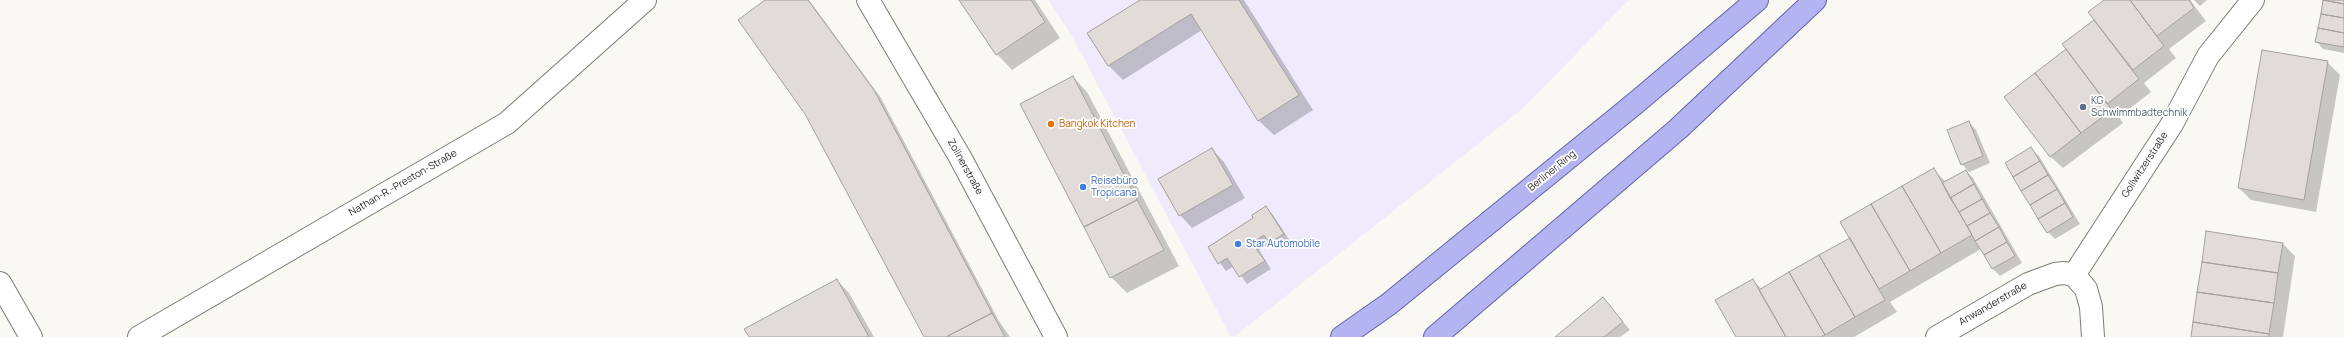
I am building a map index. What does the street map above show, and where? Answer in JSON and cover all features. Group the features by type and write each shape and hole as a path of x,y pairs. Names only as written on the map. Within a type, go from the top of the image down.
{"main road":[{"name":"Berliner Ring","path":"1342,337 1395,299 1638,101 1757,0"},
{"path":"1435,337 1678,128 1815,0"}],"street":[{"name":"Zollnerstraße","path":"868,0 960,157 1056,337"},
{"name":"Gollwitzerstraße","path":"2074,274 2172,124 2208,56 2253,0"},
{"name":"Nathan-R.-Preston-Straße","path":"139,337 506,123 631,4"},
{"name":"Anwanderstraße","path":"1937,337 2028,284 2055,274 2074,274"},
{"path":"2074,274 2086,289 2091,307 2093,337"},
{"path":"0,283 31,337"}],"shaded area":[{"path":"1048,0 1629,0 1521,110 1234,337 1231,337 1072,36"}],"building":[{"path":"765,0 808,0 874,90 992,313 946,337 924,337 805,114 738,20"},
{"path":"959,0 1031,0 1045,22 996,55"},
{"path":"1140,0 1239,0 1299,95 1258,121 1191,14 1108,66 1087,33"},
{"path":"2104,0 2130,0 2164,46 2133,70 2088,12"},
{"path":"2130,0 2189,0 2194,8 2157,36"},
{"path":"2323,0 2344,4 2344,18 2321,14"},
{"path":"2323,0 2344,0 2344,4"},
{"path":"2321,14 2344,18 2344,33 2318,28"},
{"path":"2094,20 2139,79 2107,104 2062,44"},
{"path":"2318,28 2344,33 2344,47 2315,42"},
{"path":"2066,49 2112,110 2081,133 2035,73"},
{"path":"2262,50 2328,61 2304,200 2238,188"},
{"path":"2035,73 2081,133 2050,157 2004,97"},
{"path":"1073,76 1137,200 1084,227 1020,104"},
{"path":"1969,121 1983,156 1961,165 1947,130"},
{"path":"2031,147 2040,161 2013,177 2005,163"},
{"path":"1212,148 1233,185 1179,216 1158,179"},
{"path":"2040,161 2048,175 2021,191 2013,177"},
{"path":"1934,168 1972,235 1941,253 1902,186"},
{"path":"1966,170 1974,184 1950,198 1942,183"},
{"path":"2048,175 2057,189 2030,205 2021,191"},
{"path":"1974,184 1982,199 1959,212 1950,198"},
{"path":"1902,186 1941,253 1910,271 1871,204"},
{"path":"2057,189 2065,203 2038,219 2030,205"},
{"path":"1982,199 1990,213 1967,226 1959,212"},
{"path":"1137,200 1164,250 1110,278 1084,227"},
{"path":"2065,203 2073,217 2047,233 2038,219"},
{"path":"1871,204 1910,271 1879,289 1840,222"},
{"path":"1266,206 1284,234 1269,243 1264,235 1252,243 1265,261 1239,277 1227,258 1218,264 1208,247 1253,218 1252,215"},
{"path":"1990,213 1999,227 1975,241 1967,226"},
{"path":"1999,227 2007,242 1984,255 1975,241"},
{"path":"2206,231 2283,243 2278,273 2202,262"},
{"path":"1850,238 1885,300 1855,317 1819,255"},
{"path":"2007,242 2015,256 1992,269 1984,255"},
{"path":"1819,255 1855,317 1825,335 1789,272"},
{"path":"2202,262 2278,273 2274,303 2197,292"},
{"path":"1789,272 1825,335 1820,337 1786,337 1759,290"},
{"path":"837,279 869,337 749,337 744,329"},
{"path":"1753,279 1786,337 1736,337 1715,300"},
{"path":"2197,292 2274,303 2269,334 2193,322"},
{"path":"1603,297 1623,322 1604,337 1555,337"},
{"path":"992,313 1005,337 946,337"},
{"path":"2193,322 2269,334 2269,337 2191,337"}],"place":[{"name":"KG Schwimmbadtechnik","path":"2083,107"},
{"name":"Bangkok Kitchen","path":"1051,124"},
{"name":"Reisebüro Tropicana","path":"1083,187"},
{"name":"Star Automobile","path":"1238,244"}]}
